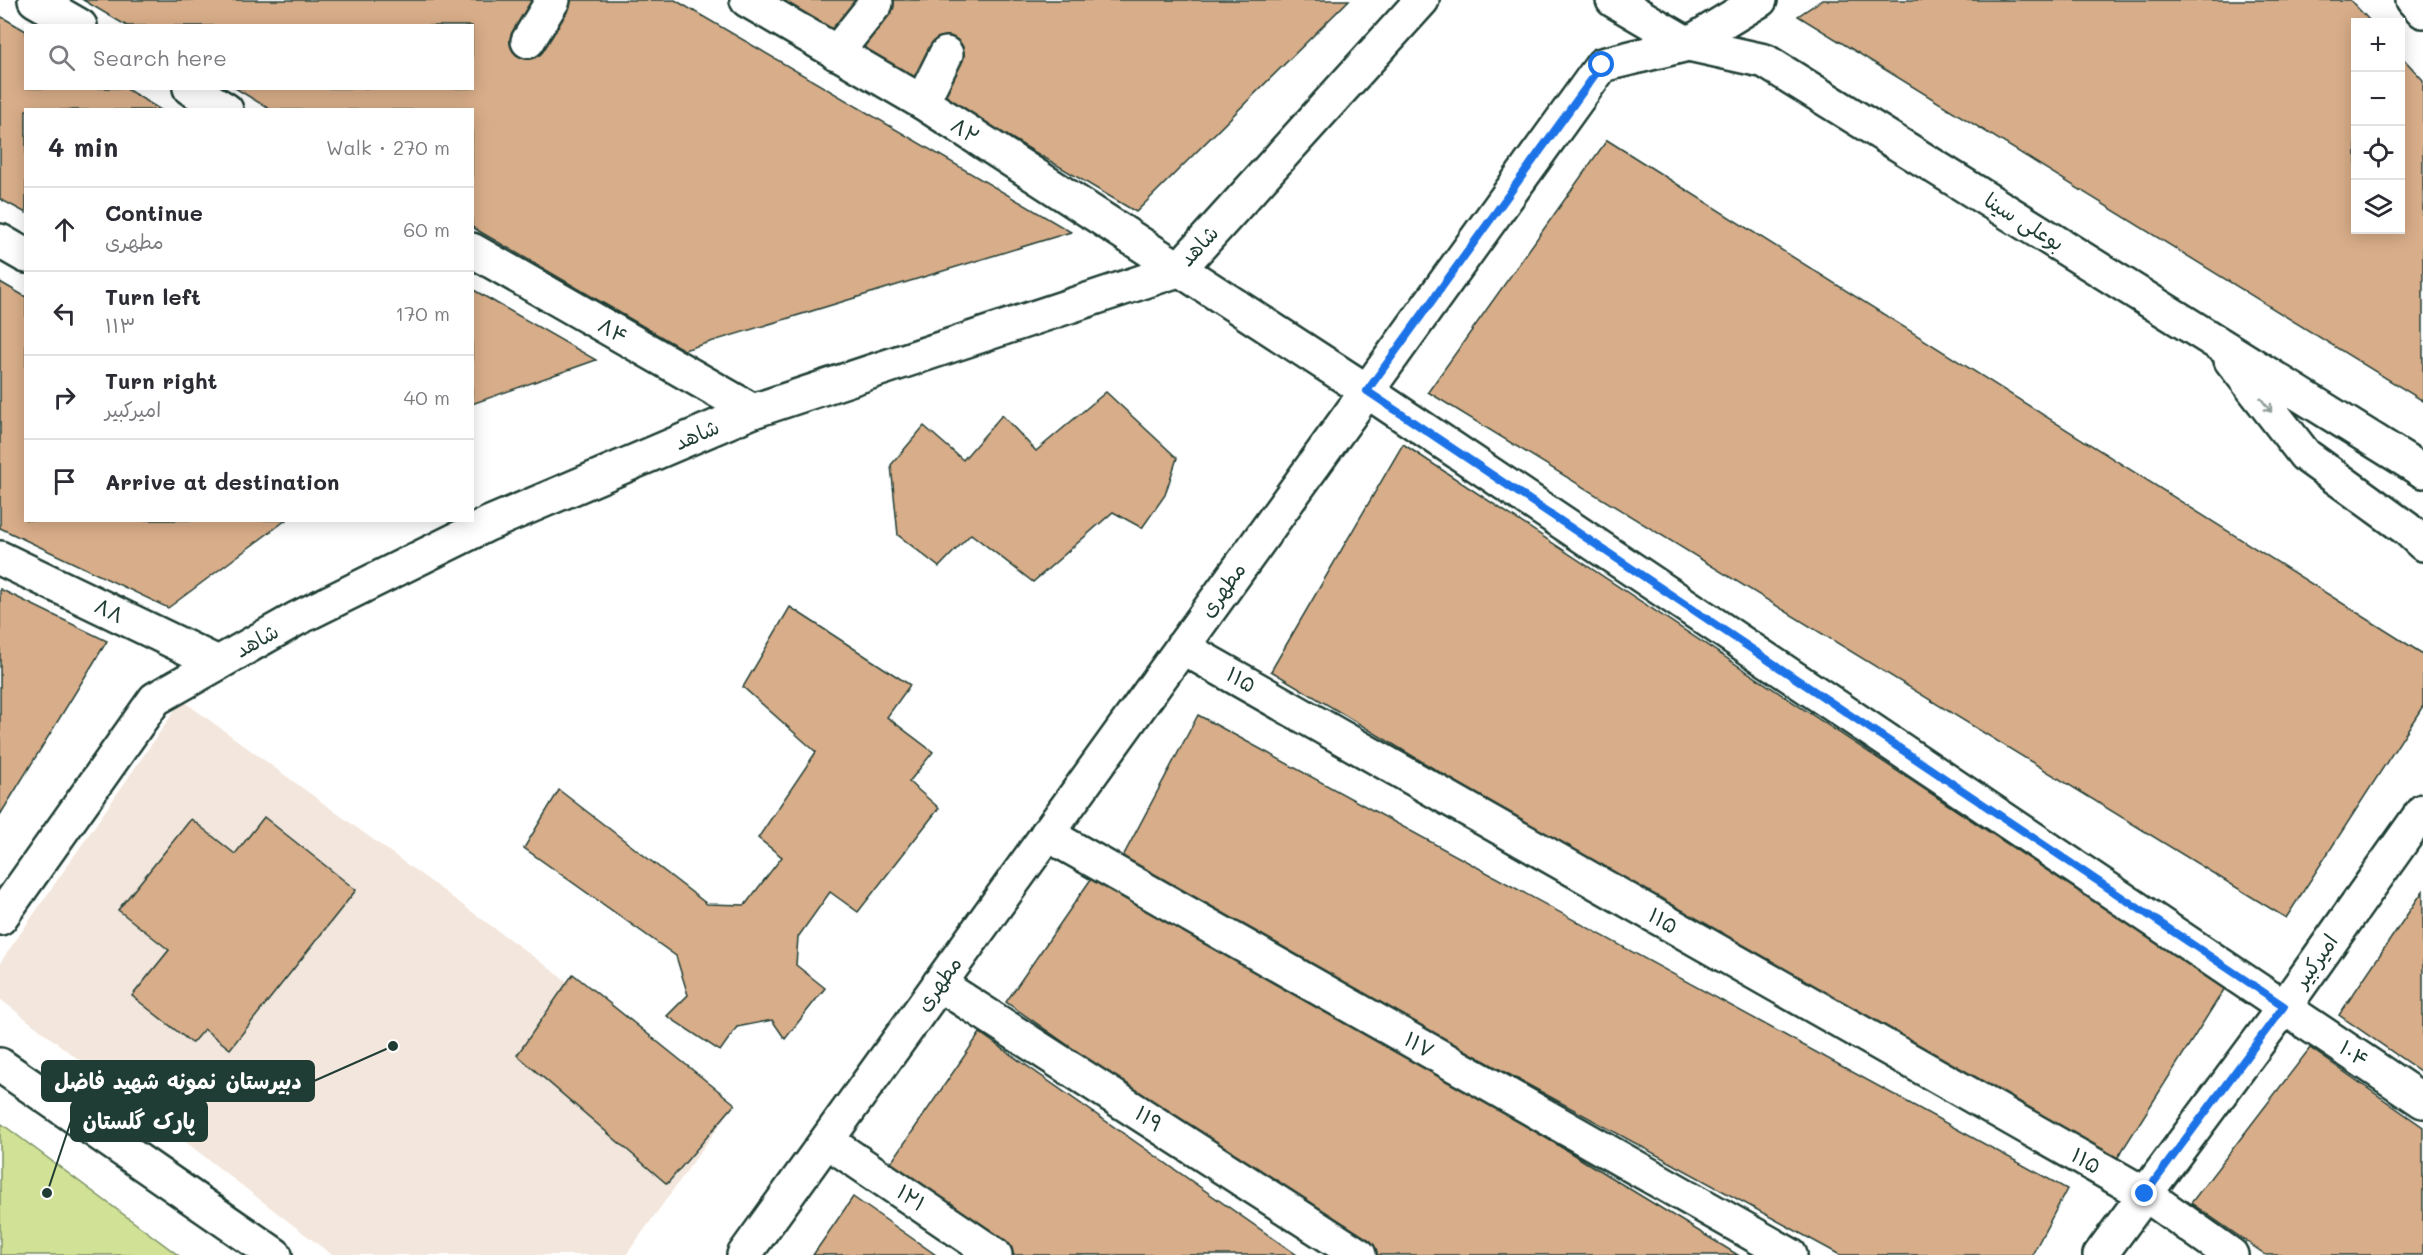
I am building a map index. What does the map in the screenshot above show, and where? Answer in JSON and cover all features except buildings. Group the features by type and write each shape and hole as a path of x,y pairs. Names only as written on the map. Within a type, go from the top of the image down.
{"street":[{"path":"35,0 77,24"},
{"path":"528,41 553,0"},
{"name":"۸۲","path":"747,0 922,102 1367,391"},
{"name":"شاهد","path":"0,918 155,699 296,619 480,520 753,411 1178,270 1422,0"},
{"name":"بوعلی سینا","path":"1613,0 1688,44 1765,61 2423,471"},
{"name":"مطهری","path":"744,1255 1602,65 1688,44 1760,0"},
{"path":"2413,0 2423,11"},
{"path":"837,53 876,3"},
{"path":"922,102 946,54"},
{"path":"193,90 223,108"},
{"path":"0,241 24,255"},
{"name":"۸۴","path":"474,251 753,411"},
{"path":"2217,342 2305,455 2407,529 2423,544"},
{"name":"۱۰۴","path":"1367,391 2423,1101"},
{"name":"۸۸","path":"0,558 218,663"},
{"name":"۱۱۵","path":"1182,647 2145,1194 2231,1255"},
{"name":"امیرکبیر","path":"2100,1255 2284,1006 2423,811"},
{"name":"۱۱۷","path":"1047,834 1790,1255"},
{"name":"۱۱۹","path":"939,984 1359,1255"},
{"path":"0,1065 275,1255"},
{"name":"۱۲۱","path":"827,1141 995,1255"}],"shaded area":[{"path":"182,700 735,1104 626,1255 332,1255 0,999 0,963"}],"green space":[{"path":"2,1124 178,1255 0,1255 0,1131"}],"place":[{"name":"دبیرستان نمونه شهید فاضل","path":"393,1046"},
{"name":"پارک گلستان","path":"47,1193"}],"route":[{"path":"1602,65 1367,391 2284,1006 2145,1194"}]}
